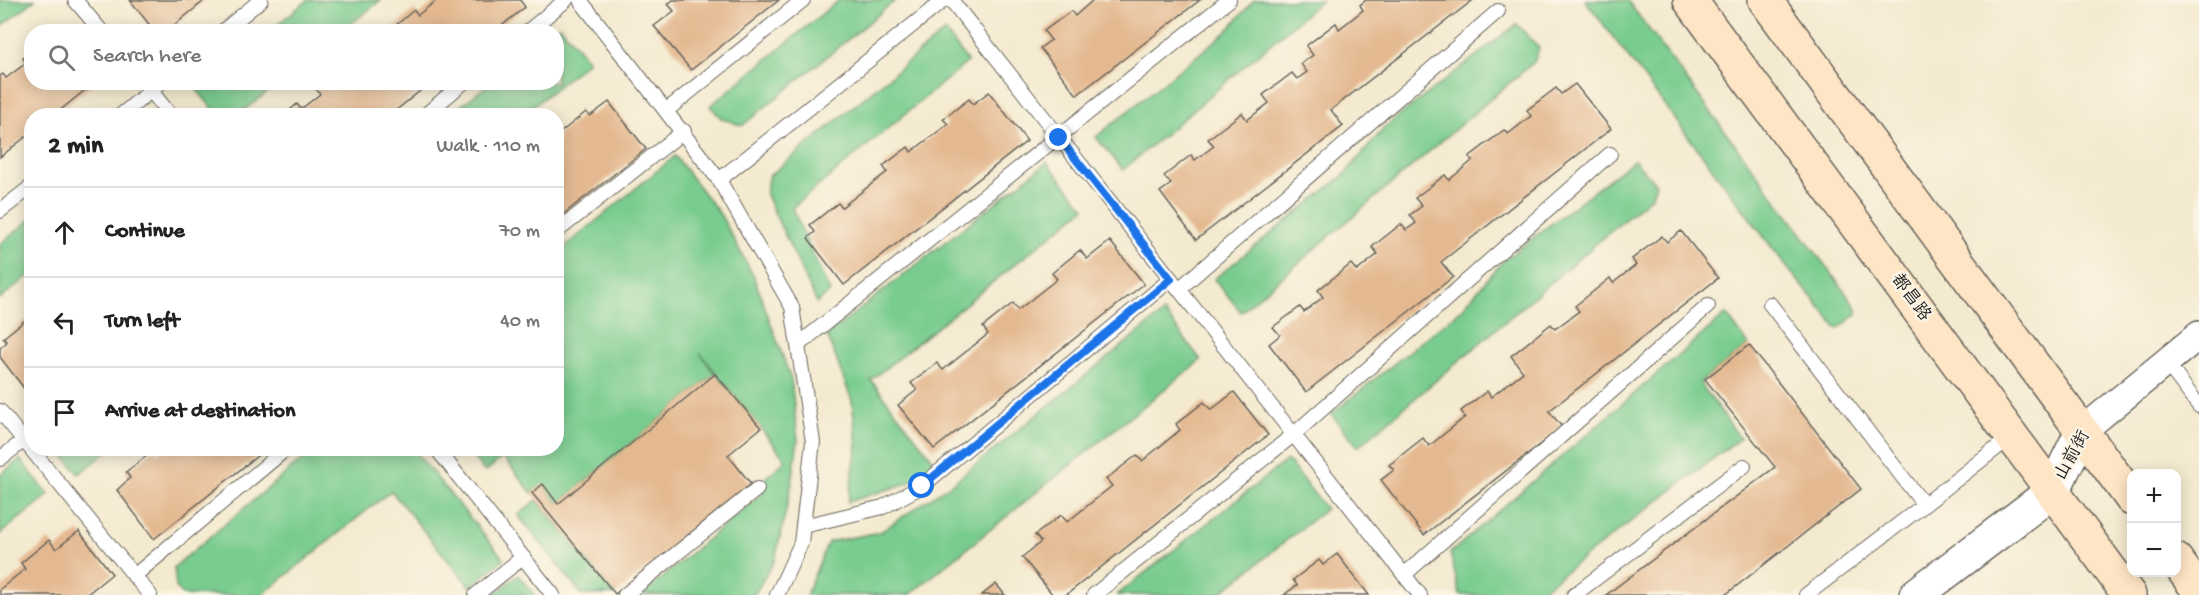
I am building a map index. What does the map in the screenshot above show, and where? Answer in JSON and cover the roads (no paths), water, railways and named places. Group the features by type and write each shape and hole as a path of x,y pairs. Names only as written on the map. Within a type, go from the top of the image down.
{"main road":[{"name":"都昌路","path":"1690,0 2129,595"},
{"path":"1765,0 2127,492"},
{"path":"2181,567 2199,591"}],"street":[{"name":"山前街","path":"1916,595 2053,491 2082,431 2199,335"}],"lane":[{"path":"75,0 95,24"},
{"path":"232,24 261,0"},
{"path":"537,24 566,0"},
{"path":"580,0 684,131 719,180 792,307 813,442 801,543 777,595"},
{"path":"666,110 803,0"},
{"path":"719,180 944,0"},
{"path":"951,0 1404,575 1412,592"},
{"path":"798,345 1229,0"},
{"path":"803,526 883,507 922,486 1175,284 1498,11"},
{"path":"128,108 147,90"},
{"path":"155,90 166,108"},
{"path":"433,108 455,90"},
{"path":"564,226 684,131"},
{"path":"1094,595 1293,435 1610,154"},
{"path":"0,211 24,192"},
{"path":"1770,303 1924,505"},
{"path":"1404,575 1708,306"},
{"path":"2165,361 2199,406"},
{"path":"0,411 24,433"},
{"path":"1806,595 2012,436"},
{"path":"0,459 24,440"},
{"path":"42,456 150,595"},
{"path":"134,576 277,456"},
{"path":"442,456 553,595"},
{"path":"1574,595 1744,466"},
{"path":"626,595 757,489"},
{"path":"476,595 523,557"}]}
